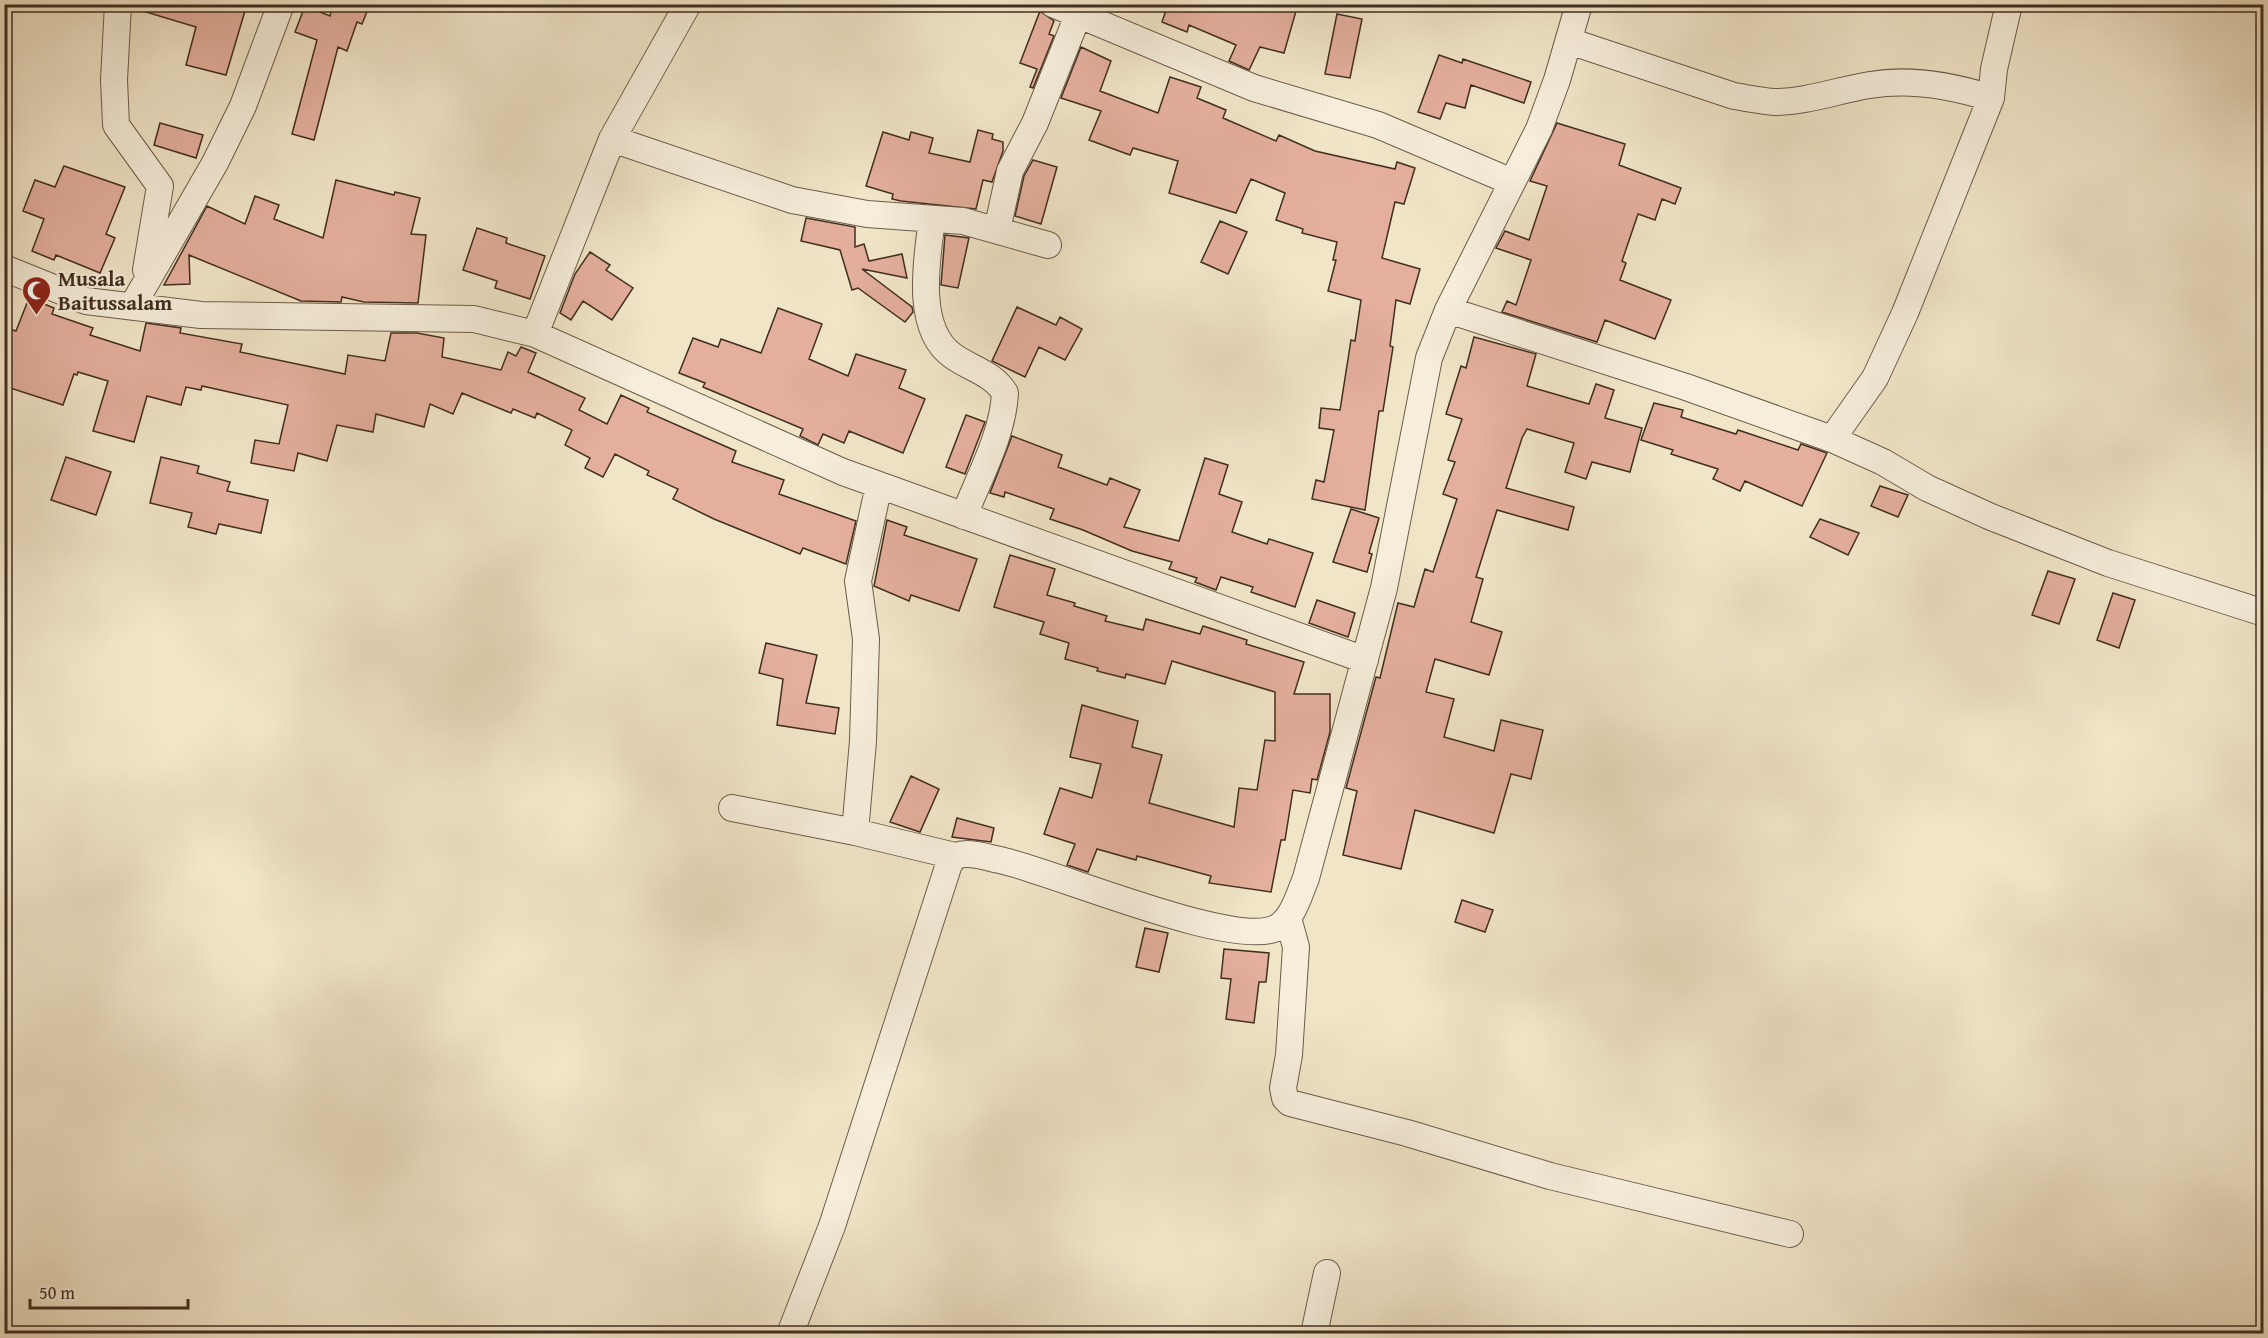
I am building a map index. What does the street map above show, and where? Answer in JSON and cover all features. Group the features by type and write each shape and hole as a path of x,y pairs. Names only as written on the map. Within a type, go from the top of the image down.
{"street":[{"path":"118,4 114,80 116,125 160,186 157,216 137,296"},
{"path":"137,296 229,135 243,106 281,4"},
{"path":"535,334 612,139 688,4"},
{"path":"1053,4 1254,88 1378,125 1512,182"},
{"path":"732,808 855,832 955,856 970,854 1018,864 1199,923 1233,931 1264,932 1277,927 1288,918 1306,878 1384,588 1421,389 1429,358 1448,310 1539,129 1579,4"},
{"path":"1832,439 1875,378 1905,313 1991,98 1994,69 2009,4"},
{"path":"997,230 1010,171 1035,123 1078,15"},
{"path":"1569,41 1726,93 1755,100 1776,102 1822,96 1871,84 1916,83 1958,87 1991,98"},
{"path":"612,139 792,200 867,214 963,221 1048,245"},
{"path":"932,219 925,276 929,316 938,339 951,355 991,376 1005,393 1004,408 998,428 964,516"},
{"path":"4,268 86,301 137,296 201,315 474,319 535,334 843,472 1365,660"},
{"path":"1448,310 1686,387 1832,439 1883,462 1927,488 1991,517 2108,563 2264,613"},
{"path":"855,832 863,741 866,639 858,581 879,485"},
{"path":"790,1334 832,1226 949,864 955,856"},
{"path":"1288,918 1296,947 1289,1055 1283,1088 1285,1098 1290,1103 1407,1133 1550,1176 1790,1234"},
{"path":"1314,1334 1327,1273"}],"building":[{"path":"137,4 247,4 226,75 186,65 196,27 136,9"},
{"path":"316,4 370,4 362,24 357,22 347,51 338,47 314,140 292,134 317,40 295,32 305,6 330,16 331,12"},
{"path":"1168,4 1298,4 1284,53 1260,47 1249,70 1229,61 1236,45 1189,25 1187,32 1162,22"},
{"path":"1040,11 1054,21 1049,34 1054,36 1033,88 1030,87 1037,69 1020,63"},
{"path":"1337,14 1362,19 1350,78 1325,74"},
{"path":"1081,47 1111,61 1100,91 1158,113 1170,77 1201,87 1197,98 1226,110 1223,118 1276,141 1279,135 1315,151 1395,169 1397,162 1415,168 1404,204 1395,202 1382,258 1420,269 1410,304 1396,300 1390,346 1393,347 1383,411 1379,411 1365,510 1312,499 1316,480 1324,482 1334,430 1319,428 1321,408 1340,410 1351,340 1355,341 1361,300 1328,291 1336,260 1333,260 1337,242 1302,233 1303,229 1276,220 1285,193 1251,179 1236,213 1169,193 1178,161 1133,148 1130,155 1089,140 1101,111 1061,98"},
{"path":"1439,55 1462,63 1463,59 1531,82 1524,103 1471,85 1465,108 1446,103 1440,119 1418,112"},
{"path":"160,123 203,135 196,158 154,145"},
{"path":"1557,123 1625,144 1619,165 1681,188 1675,204 1662,199 1655,220 1638,214 1622,261 1626,263 1620,280 1671,300 1655,339 1605,320 1597,342 1502,312 1507,301 1516,305 1531,260 1496,248 1505,231 1529,240 1547,186 1530,181"},
{"path":"978,130 993,134 992,139 1003,142 1003,151 992,182 983,180 976,209 901,201 892,199 893,194 866,186 883,132 909,140 911,132 933,138 929,153 970,162"},
{"path":"1033,160 1057,167 1041,224 1015,216 1024,176"},
{"path":"64,166 125,187 106,234 115,238 100,273 56,255 54,260 32,251 44,219 23,211 35,180 55,187"},
{"path":"336,180 394,195 395,192 420,198 411,234 426,235 418,303 364,302 342,297 341,302 301,301 189,255 190,284 164,285 207,206 245,224 255,196 279,205 274,219 323,238"},
{"path":"806,218 855,227 855,247 864,244 869,261 902,254 907,278 862,269 912,307 913,312 905,322 858,288 852,290 840,250 801,241"},
{"path":"1220,221 1247,232 1228,274 1201,262"},
{"path":"477,228 507,238 506,243 545,256 530,299 495,288 497,281 463,270"},
{"path":"945,235 969,238 958,288 941,285"},
{"path":"590,252 610,265 606,270 633,288 612,320 583,301 571,320 560,313 575,274"},
{"path":"29,298 54,308 52,314 93,328 90,335 140,351 146,323 181,328 180,333 242,344 240,352 345,374 348,355 385,361 391,333 417,333 444,338 442,357 501,370 508,352 516,356 521,347 536,353 528,372 585,398 579,410 607,424 621,395 649,408 647,412 736,451 732,462 784,480 779,494 856,521 846,564 803,548 800,554 714,519 673,499 678,489 647,475 649,471 615,454 603,477 585,468 590,458 565,445 572,430 537,413 535,418 513,409 511,413 462,393 453,414 430,404 424,427 376,414 373,432 337,425 327,461 298,453 294,471 251,463 255,440 279,444 288,405 202,386 201,390 186,387 181,405 147,396 134,442 93,431 108,381 78,372 77,375 74,374 63,405 4,386 4,327 16,331"},
{"path":"1017,307 1056,325 1060,317 1082,329 1065,360 1039,347 1025,377 992,361"},
{"path":"778,308 822,324 809,359 848,376 856,354 906,370 899,388 925,399 903,453 849,431 844,443 823,434 818,445 800,436 803,429 703,387 705,383 679,373 693,338 718,347 721,339 761,353"},
{"path":"1474,337 1536,354 1527,386 1589,404 1596,384 1614,390 1605,418 1642,428 1630,472 1592,462 1586,479 1565,472 1574,443 1527,429 1522,438 1506,488 1574,507 1568,530 1497,510 1476,577 1483,579 1471,622 1502,632 1489,675 1435,659 1426,692 1454,699 1444,737 1494,751 1501,720 1543,730 1531,779 1511,774 1494,833 1415,810 1401,869 1343,855 1357,791 1346,788 1376,677 1380,678 1398,603 1414,607 1425,569 1433,572 1457,499 1443,494 1455,462 1448,460 1462,419 1446,414 1461,366 1466,368"},
{"path":"1654,403 1683,410 1681,417 1736,434 1738,430 1798,450 1801,444 1827,453 1802,506 1745,481 1740,491 1713,479 1718,469 1671,454 1673,450 1641,440"},
{"path":"966,415 985,422 965,474 946,467"},
{"path":"1012,436 1062,455 1058,467 1107,485 1110,478 1140,490 1124,527 1179,541 1205,458 1228,465 1219,494 1242,502 1232,532 1267,544 1269,539 1313,553 1295,607 1251,592 1253,587 1221,577 1216,590 1195,582 1197,578 1169,569 1172,562 1132,551 1050,519 1054,509 1005,492 1004,497 990,493"},
{"path":"66,457 111,472 96,515 51,500"},
{"path":"161,457 199,466 197,473 230,482 227,491 268,500 261,533 219,524 216,534 188,527 192,513 150,503"},
{"path":"1880,486 1908,495 1898,517 1871,506"},
{"path":"1351,509 1379,518 1369,553 1372,554 1367,572 1333,562"},
{"path":"1820,519 1859,533 1848,555 1810,537"},
{"path":"887,520 907,527 904,535 977,559 959,611 911,595 909,601 874,586"},
{"path":"1010,555 1055,569 1047,595 1107,616 1105,621 1143,630 1146,619 1200,634 1203,626 1247,640 1246,644 1304,662 1294,694 1330,694 1330,732 1317,780 1312,779 1310,793 1293,790 1285,840 1281,840 1271,892 1209,883 1211,876 1137,856 1136,860 1097,849 1088,872 1067,865 1075,844 1044,834 1060,788 1092,798 1101,764 1070,757 1082,705 1138,721 1132,747 1162,755 1149,803 1234,827 1239,788 1257,790 1265,740 1275,741 1275,692 1172,661 1165,684 1126,674 1125,678 1097,671 1098,668 1065,659 1069,643 1040,634 1044,622 994,607"},
{"path":"2048,571 2075,579 2059,624 2032,615"},
{"path":"2113,593 2135,600 2119,648 2097,640"},
{"path":"1317,600 1355,613 1348,637 1309,623"},
{"path":"766,643 817,655 806,703 839,708 835,734 777,725 783,679 759,673"},
{"path":"911,776 939,789 920,832 890,822"},
{"path":"957,818 994,828 991,842 952,837"},
{"path":"1462,900 1493,910 1485,932 1455,922"},
{"path":"1145,928 1168,933 1159,972 1136,967"},
{"path":"1224,949 1269,953 1266,982 1259,982 1254,1023 1226,1019 1231,979 1221,978"}],"place":[{"name":"Musala Baitussalam","path":"37,316"}]}
